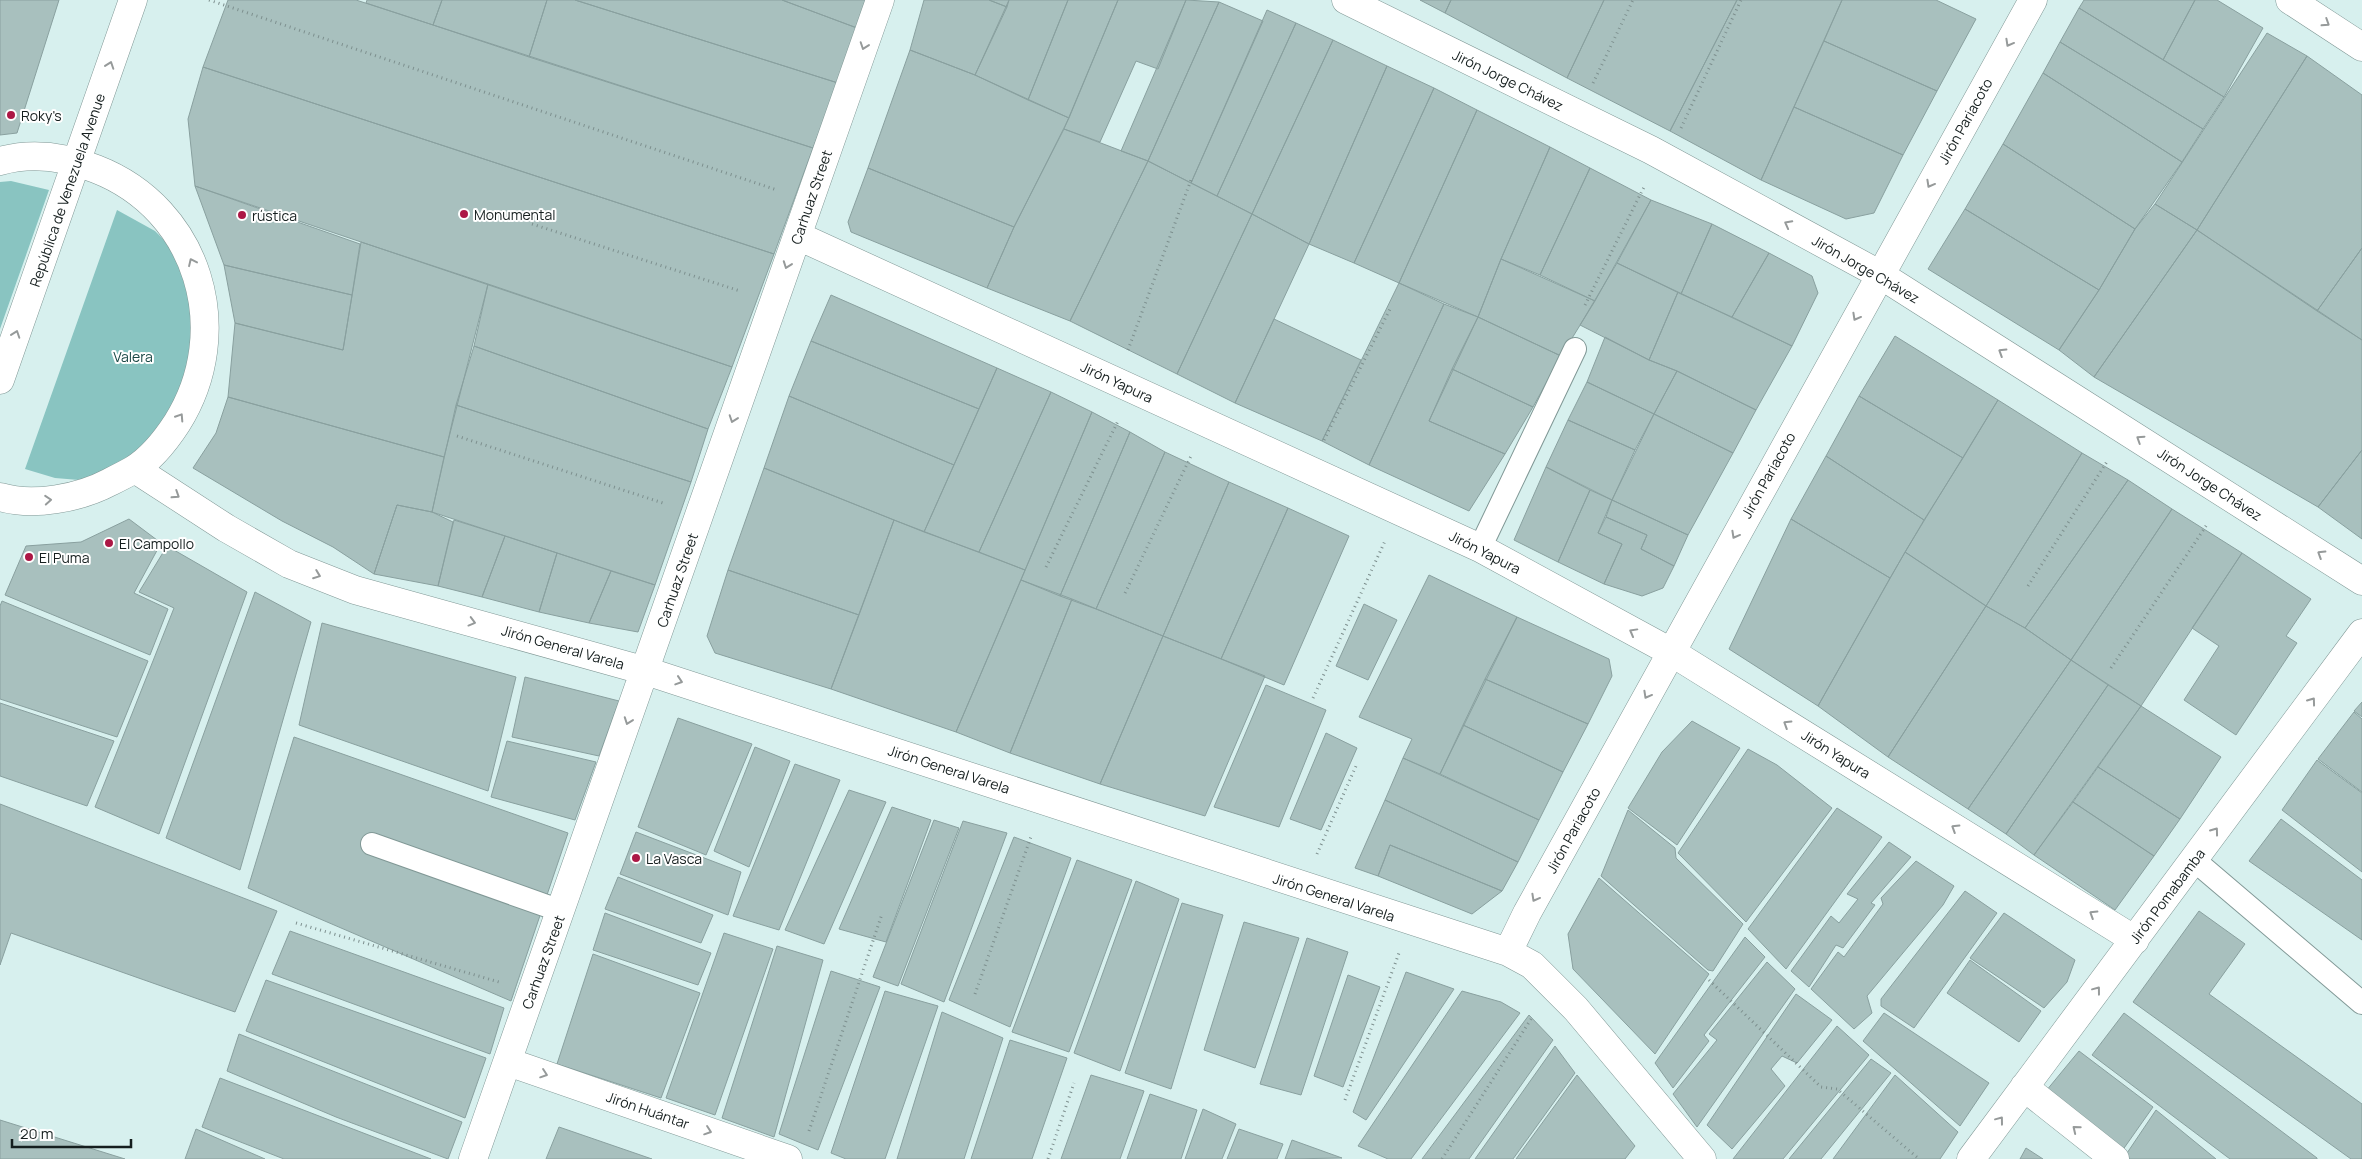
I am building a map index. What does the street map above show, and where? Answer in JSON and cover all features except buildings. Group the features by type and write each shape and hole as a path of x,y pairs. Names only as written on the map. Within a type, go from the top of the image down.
{"street":[{"name":"República de Venezuela Avenue","path":"0,380 133,0"},
{"name":"Carhuaz Street","path":"473,1159 646,671 880,0"},
{"name":"Jirón Jorge Chávez","path":"1346,0 1663,157 1879,274 2362,580"},
{"name":"Jirón Pariacoto","path":"1508,952 1527,913 1879,274 2033,0"},
{"path":"2290,0 2362,47"},
{"path":"0,161 42,156 77,161 117,177 152,203 180,236 198,275 206,318 203,361 190,402 166,439 135,469 95,490 51,501 0,498"},
{"name":"Jirón Yapura","path":"798,236 1480,548 1671,652 2135,940"},
{"name":"Jirón General Varela","path":"135,469 226,528 289,564 355,590 646,671 1044,800 1410,922 1508,952 1532,965 1553,984 1702,1159"},
{"name":"Jirón Pomabamba","path":"1970,1159 2362,633"},
{"name":"Jirón Huántar","path":"508,1062 797,1150"},
{"path":"2024,1087 2114,1159"}],"lane":[{"path":"1480,548 1574,349"},
{"path":"372,844 561,911"},
{"path":"2194,860 2362,1003"}],"path":[{"path":"209,0 810,201"},
{"path":"1579,114 1633,0"},
{"path":"1585,305 1663,157 1741,0"},
{"path":"1046,567 1125,386 1191,180"},
{"path":"532,224 774,302"},
{"path":"1309,470 1390,309"},
{"path":"1125,592 1206,423"},
{"path":"2028,586 2127,431"},
{"path":"457,436 699,515"},
{"path":"2111,668 2227,495"},
{"path":"1313,698 1398,511"},
{"path":"1302,886 1356,766"},
{"path":"976,994 1044,800"},
{"path":"797,1150 882,914"},
{"path":"1345,1100 1410,922"},
{"path":"296,923 532,992"},
{"path":"1709,980 1821,1088 1837,1088 1919,1159"},
{"path":"1442,1159 1553,984"},
{"path":"1048,1159 1074,1084"}],"green space":[{"path":"11,181 49,190 0,329 0,182"},
{"name":"Valera","path":"117,210 155,231 175,251 190,280 194,375 146,447 102,475 79,480 55,478 25,469"}],"place":[{"name":"Roky's","path":"11,115"},
{"name":"Monumental","path":"464,214"},
{"name":"rústica","path":"242,215"},
{"name":"El Campollo","path":"109,543"},
{"name":"El Puma","path":"29,557"},
{"name":"La Vasca","path":"636,858"}]}
